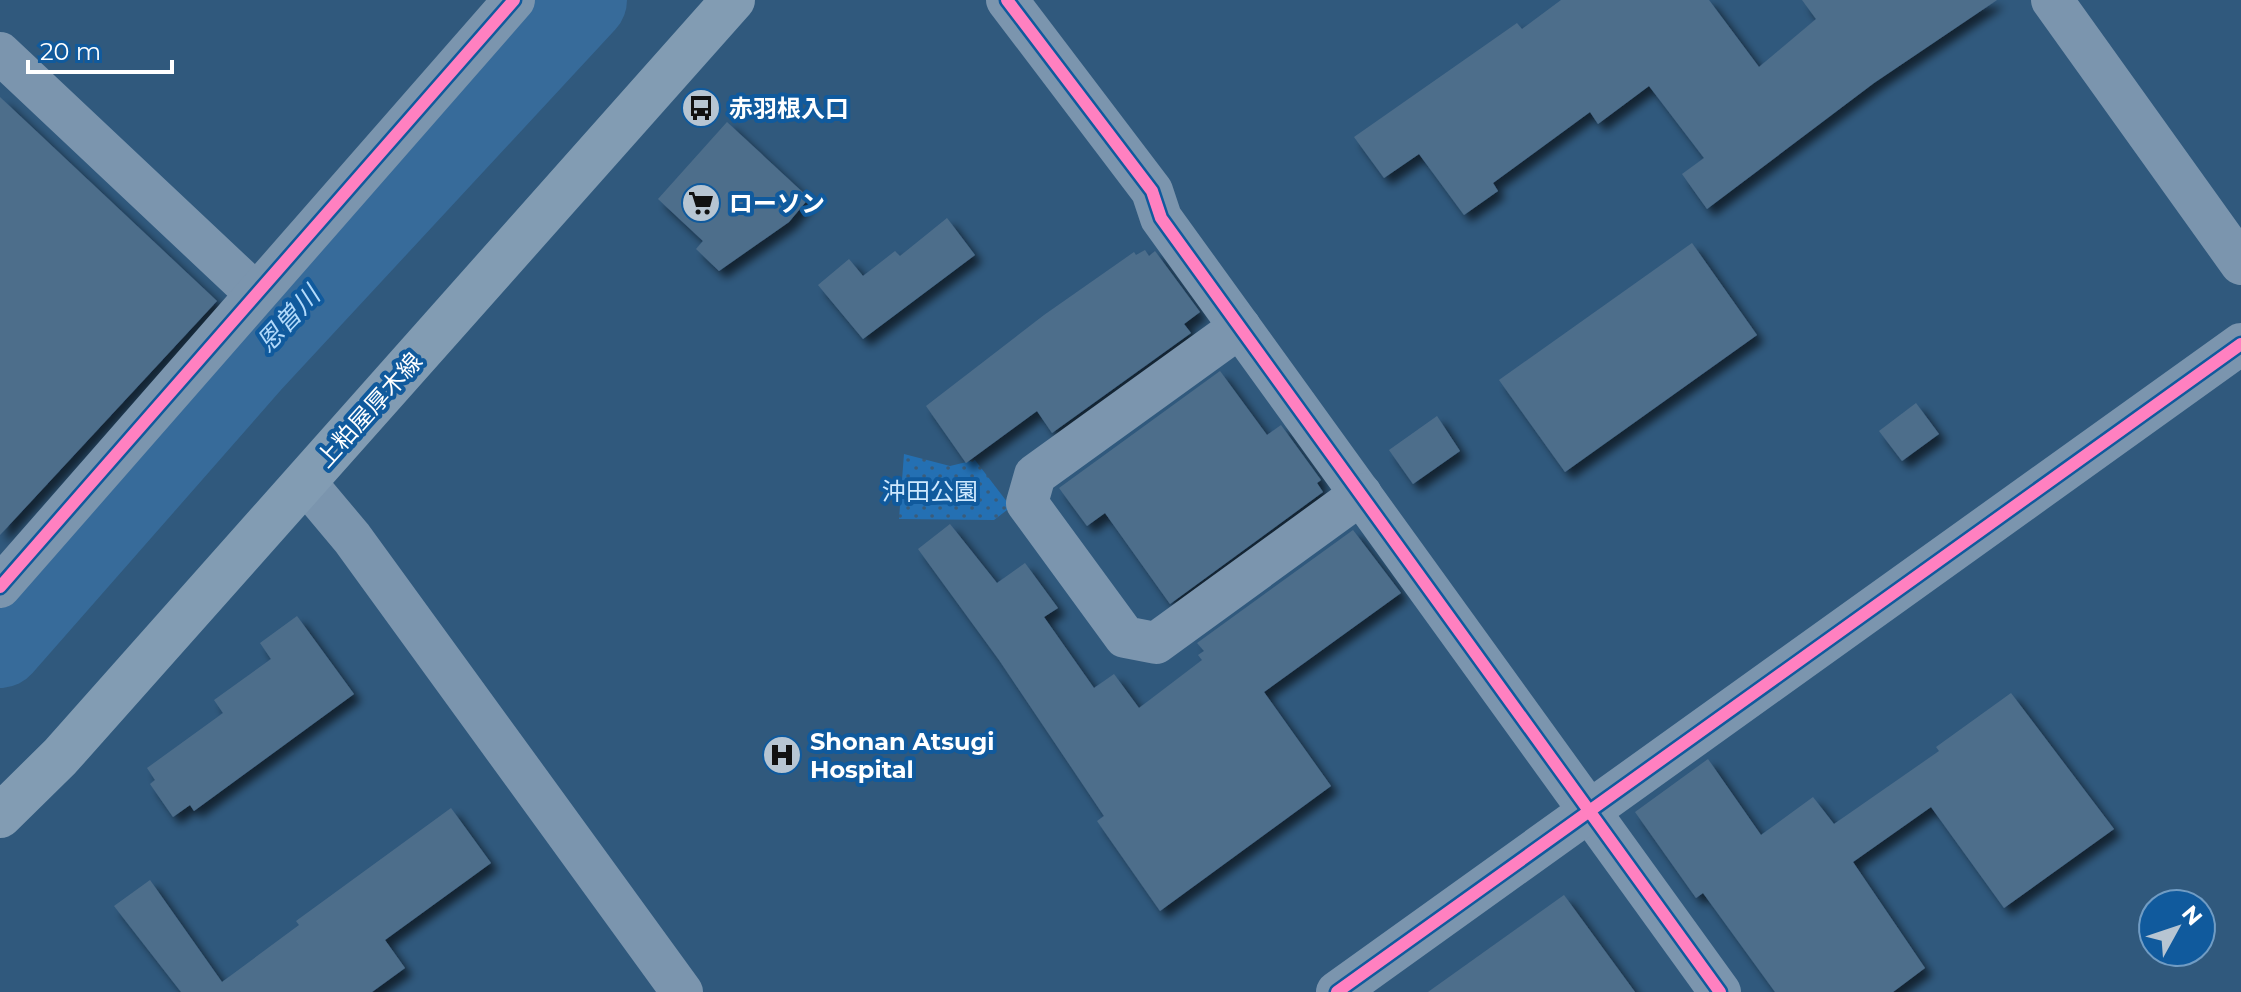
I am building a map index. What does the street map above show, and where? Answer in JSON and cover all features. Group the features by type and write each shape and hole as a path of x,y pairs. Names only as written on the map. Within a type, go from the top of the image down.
{"main road":[{"name":"上粕屋厚木線","path":"0,816 60,757 733,0"}],"street":[{"path":"0,587 514,0"},
{"path":"1007,0 1152,191 1161,218 1720,992"},
{"path":"2052,0 2241,264"},
{"path":"0,53 255,293"},
{"path":"1240,327 1035,475 1027,503 1125,637 1156,643 1361,494"},
{"path":"1337,992 2241,344"},
{"path":"305,482 352,538 682,992"}],"green space":[{"name":"沖田公園","path":"904,454 950,466 975,460 1011,507 994,520 899,519"}],"building":[{"path":"1561,0 1709,0 1759,67 1816,19 1802,0 1997,0 1874,83 1707,209 1682,174 1704,158 1649,86 1598,124 1590,112 1493,183 1498,191 1464,215 1419,154 1384,178 1354,137 1517,23 1522,29"},
{"path":"0,97 217,301 0,535"},
{"path":"727,122 809,198 789,222 719,271 696,249 703,241 658,199"},
{"path":"947,218 975,255 863,339 818,285 849,259 863,276 895,251 900,256"},
{"path":"1692,243 1757,335 1565,472 1499,380"},
{"path":"1145,250 1149,256 1155,251 1200,312 1184,324 1191,333 1052,433 1037,411 966,463 926,406 1044,315 1134,252 1136,255"},
{"path":"1220,371 1267,435 1281,425 1321,480 1317,483 1323,492 1170,604 1105,513 1087,526 1059,488"},
{"path":"1916,403 1939,434 1902,461 1879,431"},
{"path":"1437,416 1460,451 1413,484 1389,450"},
{"path":"950,524 997,583 1025,563 1058,608 1044,617 1094,688 1114,674 1139,708 1202,660 1198,655 1204,651 1197,643 1353,530 1401,593 1264,692 1331,786 1160,911 1097,821 1104,816 999,660 918,549"},
{"path":"297,616 354,694 194,811 190,805 173,817 150,784 155,780 147,768 223,713 214,700 271,659 260,643"},
{"path":"2011,693 2114,829 2004,908 1931,807 1853,862 1925,968 1893,992 1775,992 1703,893 1696,898 1635,812 1708,759 1761,835 1813,797 1834,824 1939,751 1936,747"},
{"path":"451,808 491,863 385,940 405,968 372,992 181,992 114,906 150,880 222,982 299,925 296,921"},
{"path":"1564,895 1635,992 1428,992"}],"waterway":[{"name":"恩曽川","path":"0,645 251,359 584,0"}],"cycle path":[{"path":"0,587 514,0"},
{"path":"1007,0 1152,191 1161,218 1720,992"},
{"path":"1337,992 2241,344"}],"place":[{"name":"赤羽根入口","path":"701,108"},
{"name":"ローソン","path":"701,203"},
{"name":"Shonan Atsugi Hospital","path":"782,755"}]}
